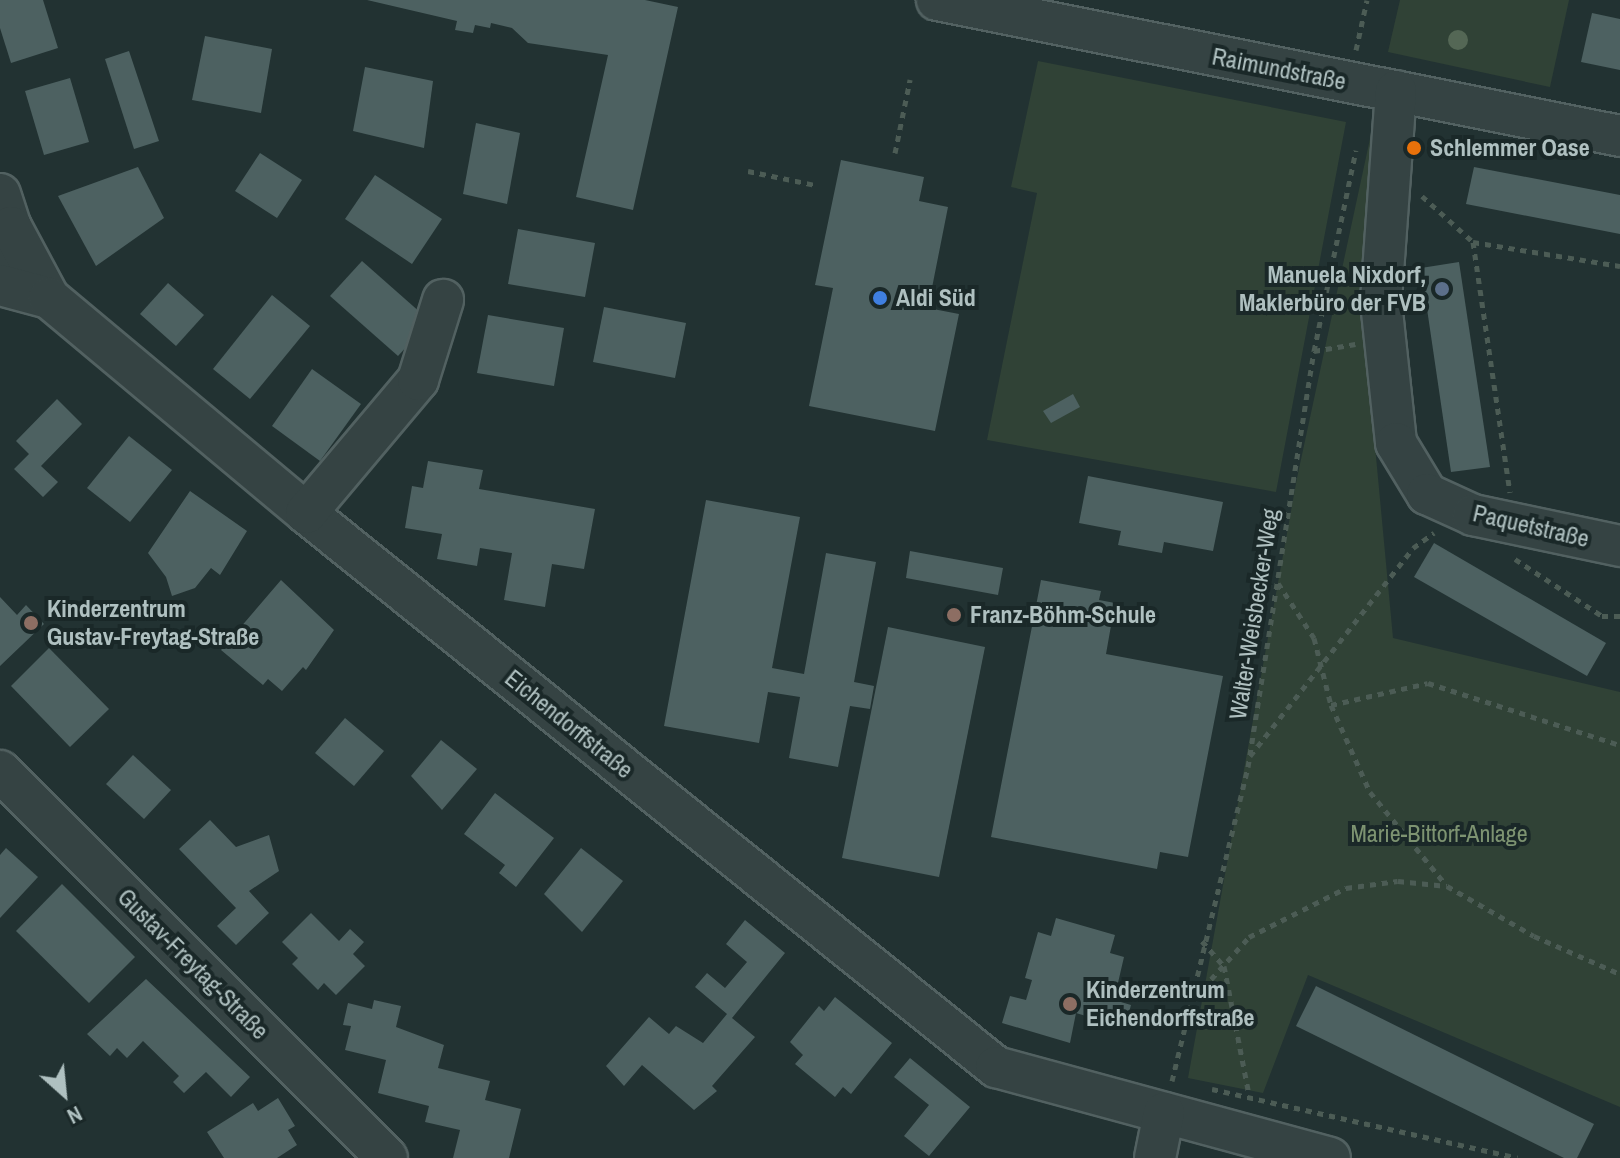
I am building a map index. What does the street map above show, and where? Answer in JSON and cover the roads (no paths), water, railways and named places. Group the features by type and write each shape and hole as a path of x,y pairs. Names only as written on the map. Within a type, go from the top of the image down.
{"street":[{"name":"Raimundstraße","path":"937,0 1620,136"},
{"name":"Paquetstraße","path":"1396,91 1383,339 1396,443 1427,494 1473,515 1620,546"},
{"path":"4,227 49,298"},
{"name":"Eichendorffstraße","path":"0,285 49,298 306,513 996,1067 1173,1094 1330,1158"},
{"path":"306,513 418,380 443,300"},
{"name":"Gustav-Freytag-Straße","path":"0,771 370,1153"},
{"path":"1155,1158 1173,1094"}],"place":[{"name":"Schlemmer Oase","path":"1414,148"},
{"name":"Manuela Nixdorf, Maklerbüro der FVB","path":"1442,289"},
{"name":"Aldi Süd","path":"880,298"},
{"name":"Franz-Böhm-Schule","path":"954,615"},
{"name":"Kinderzentrum Gustav-Freytag-Straße","path":"31,623"},
{"name":"Kinderzentrum Eichendorffstraße","path":"1070,1004"}],"park label":[{"name":"Marie-Bittorf-Anlage","path":"1439,834"}]}
